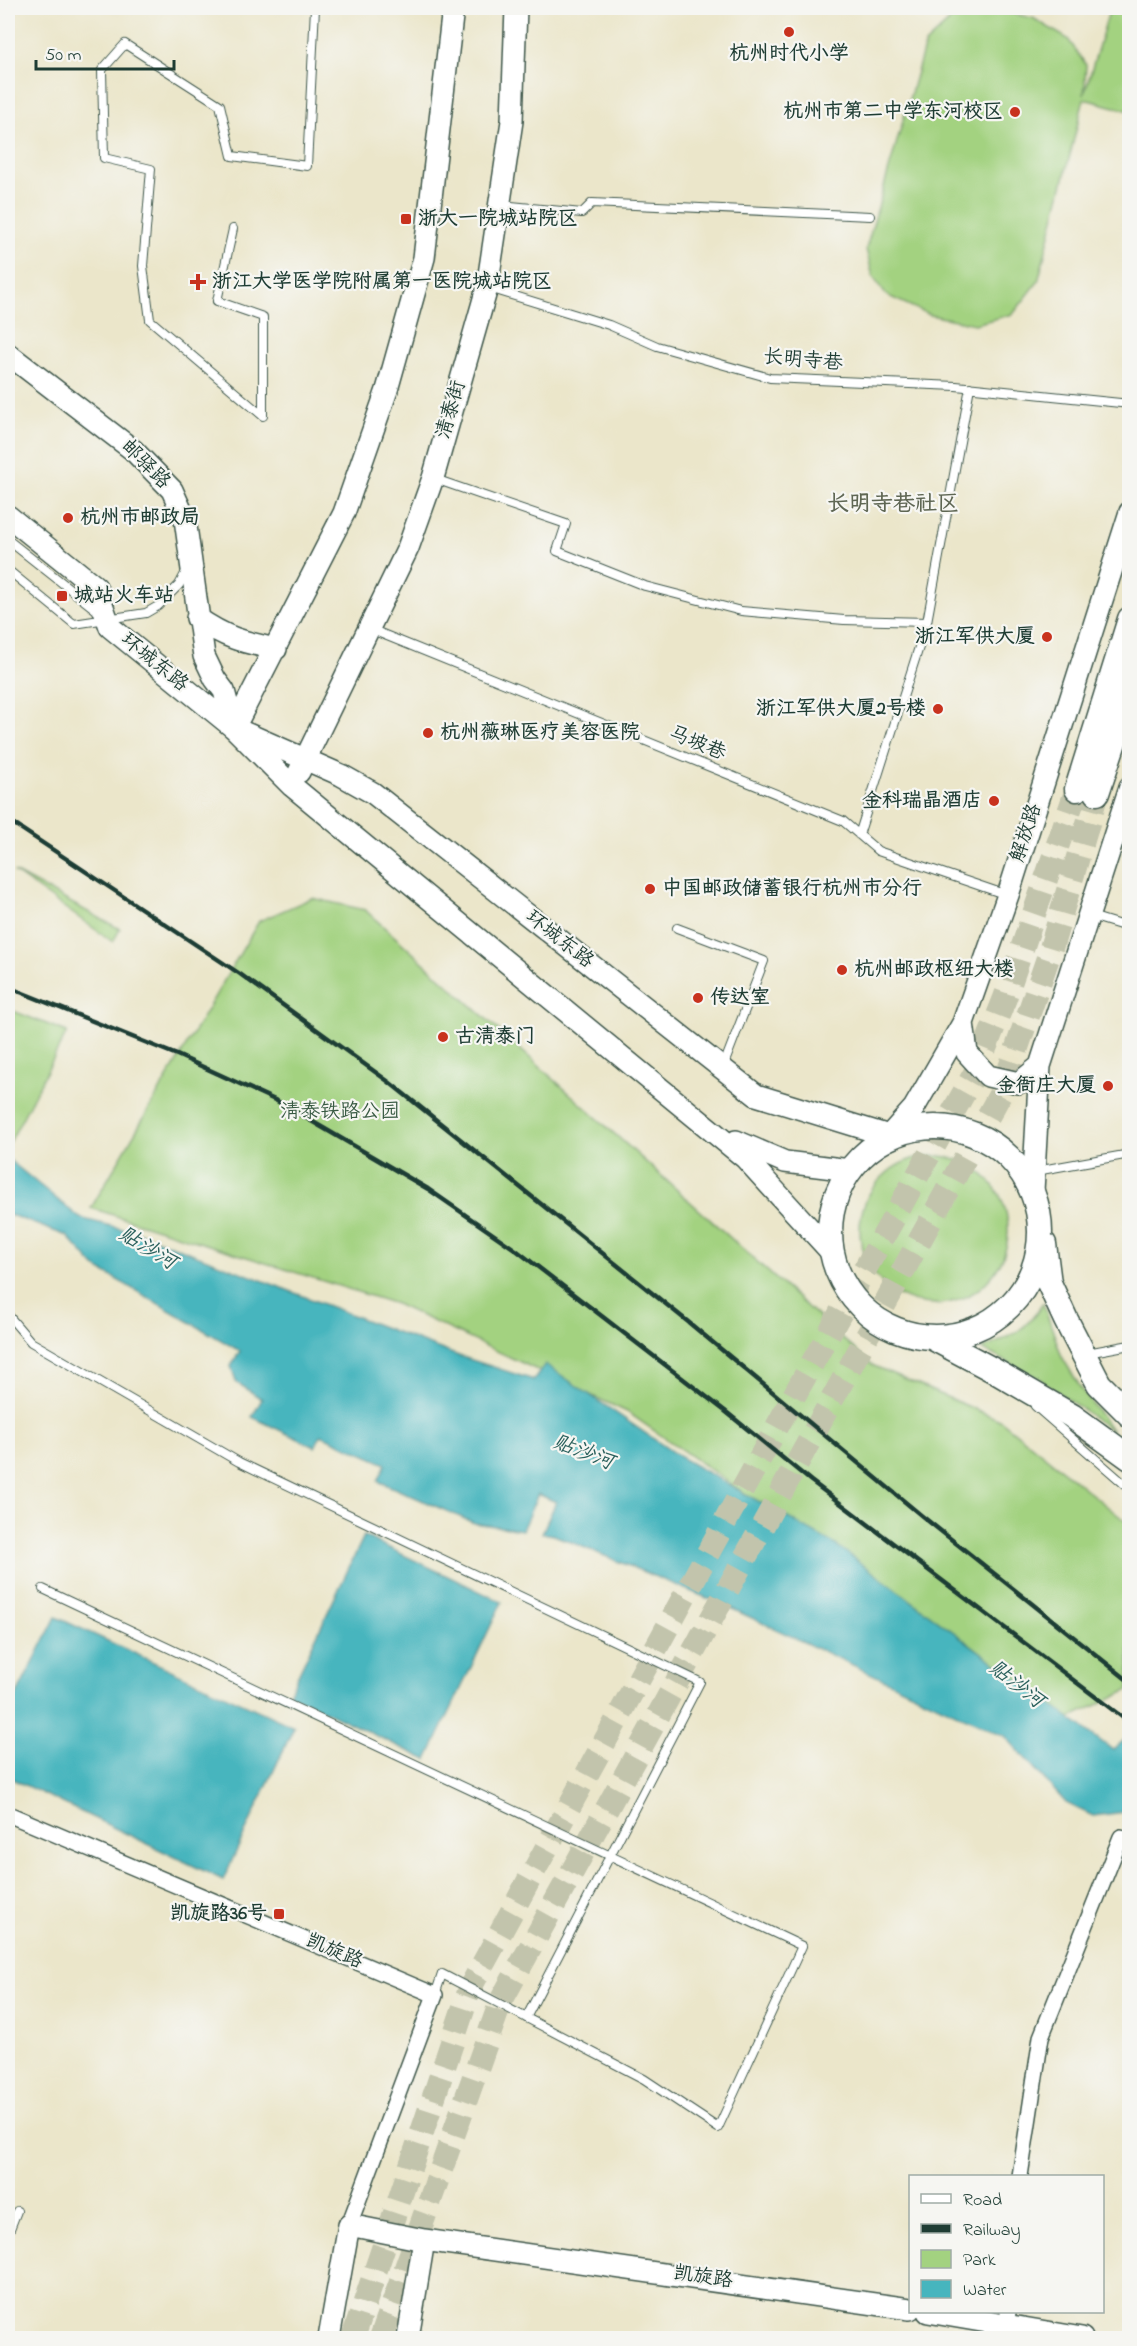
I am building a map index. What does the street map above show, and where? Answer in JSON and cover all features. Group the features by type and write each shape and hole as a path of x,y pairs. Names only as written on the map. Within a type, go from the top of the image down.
{"main road":[{"path":"234,728 276,650 344,513 387,390 424,258 453,8"},
{"name":"清泰街","path":"292,786 408,548 433,478 487,288 512,121 516,8"},
{"name":"邮驿路","path":"8,354 134,450 172,490 185,519 204,656 215,679 224,691 234,728"},
{"name":"解放路","path":"889,1136 914,1108 963,1023 1008,895 1130,512"},
{"name":"环城东路","path":"8,516 96,587 110,627 234,728 292,786 699,1121"},
{"path":"197,618 219,633 236,640 276,650"},
{"path":"1130,619 1087,791 1130,694"},
{"name":"环城东路","path":"234,728 341,775 373,793 756,1095 889,1136"},
{"path":"1130,787 1040,1066 1034,1181 1049,1284 1099,1384 1130,1415"},
{"path":"963,1023 967,1053 988,1076 1019,1083 1040,1066"},
{"path":"699,1121 748,1148 785,1162 850,1170"},
{"path":"699,1121 745,1158 832,1253"},
{"path":"1034,1181 1015,1161 988,1140 956,1128 922,1126 889,1136 860,1157 836,1196 830,1224 832,1253 845,1286 861,1307 882,1323 907,1334 933,1338 967,1333 999,1317 1023,1291 1038,1259 1041,1224"},
{"path":"933,1338 1072,1416 1130,1458"},
{"path":"329,2338 349,2224"},
{"name":"凯旋路","path":"349,2224 424,2240 909,2309"},
{"path":"408,2338 424,2240"},
{"path":"934,2313 1082,2338"}],"street":[{"name":"凯旋路","path":"8,1814 435,1995"},
{"path":"1020,2175 1041,2037 1121,1837"},
{"path":"349,2224 435,1995"}],"lane":[{"path":"233,229 217,301 263,317 263,416 150,320 143,266 151,169 104,158 102,70 125,44 220,105 232,156 307,166 315,8"},
{"path":"500,205 582,213 592,203 870,216"},
{"name":"长明寺巷","path":"487,288 609,325 657,346 770,378 970,387 1130,404"},
{"path":"859,836 927,622 970,387"},
{"path":"433,478 566,524 557,551 645,586 741,611 844,620 927,622"},
{"name":"环城东路","path":"8,540 107,618"},
{"path":"107,618 146,613 158,606 179,585 191,564"},
{"name":"环城东路","path":"8,570 74,624 107,618"},
{"name":"马坡巷","path":"369,629 843,821 878,851 1008,895"},
{"path":"1088,915 1130,928"},
{"path":"678,928 764,961 722,1068"},
{"path":"1034,1181 1130,1154"},
{"path":"8,1315 31,1342 239,1462 700,1682 526,2018"},
{"path":"1083,1354 1130,1345"},
{"path":"993,1370 1130,1489"},
{"path":"43,1589 802,1946 718,2128 644,2079 442,1974 435,1995"},
{"path":"8,2234 17,2211"}],"green space":[{"path":"987,8 1033,18 1068,39 1086,65 1084,95 1110,8 1129,8 1130,111 1084,99 1038,282 1013,314 975,324 930,315 886,295 873,277 866,249 925,44 953,18"},
{"path":"14,872 120,929 113,942"},
{"name":"清泰铁路公园","path":"312,898 365,910 872,1365 1000,1420 1129,1524 1129,1690 1070,1718 627,1412 396,1304 91,1208 259,921"},
{"path":"8,1009 67,1032 8,1146"},
{"path":"934,1156 948,1157 962,1162 986,1178 1002,1202 1007,1216 1007,1244 1002,1258 986,1282 962,1298 948,1303 934,1304 920,1303 906,1298 882,1282 866,1258 861,1244 860,1230 861,1216 866,1202 882,1178 906,1162 920,1157"},
{"path":"1043,1303 1062,1357 1082,1390 1112,1431 1040,1379 982,1349 1017,1332 1031,1320"}],"water":[{"name":"贴沙河","path":"8,1159 80,1218 142,1234 453,1354 534,1380 545,1364 680,1457 836,1545 1113,1750 1129,1736 1129,1806 1125,1812 1093,1816 1066,1803 1005,1736 724,1605 554,1535 542,1533 556,1502 538,1494 522,1530 474,1523 378,1481 386,1464 321,1435 315,1447 252,1417 262,1399 236,1382 231,1366 240,1351 95,1267 67,1236 8,1214"},
{"path":"364,1536 502,1602 427,1760 289,1694"},
{"path":"56,1617 294,1727 223,1880 8,1777 8,1712"}],"tunnel":[{"path":"353,2338 471,1986 795,1394 976,1071 1005,998 1077,789"},
{"path":"381,2338 501,2001 1002,1091 1049,955 1097,793"}],"railway":[{"path":"8,820 240,974 389,1082 687,1321 922,1516 1130,1682"},
{"path":"8,987 177,1055 277,1101 428,1189 516,1250 725,1411 811,1481 1130,1723"}],"place":[{"name":"杭州时代小学","path":"789,32"},
{"name":"杭州市第二中学东河校区","path":"1015,112"},
{"name":"浙大一院城站院区","path":"406,219"},
{"name":"浙江大学医学院附属第一医院城站院区","path":"198,282"},
{"name":"杭州市邮政局","path":"68,518"},
{"name":"城站火车站","path":"62,596"},
{"name":"浙江军供大厦","path":"1047,637"},
{"name":"浙江军供大厦2号楼","path":"938,709"},
{"name":"杭州薇琳医疗美容医院","path":"428,733"},
{"name":"金科瑞晶酒店","path":"994,801"},
{"name":"中国邮政储蓄银行杭州市分行","path":"650,889"},
{"name":"杭州邮政枢纽大楼","path":"842,970"},
{"name":"传达室","path":"698,998"},
{"name":"古清泰门","path":"443,1037"},
{"name":"金衙庄大厦","path":"1108,1086"},
{"name":"凯旋路36号","path":"279,1914"}],"district":[{"name":"长明寺巷社区","path":"893,505"}]}
